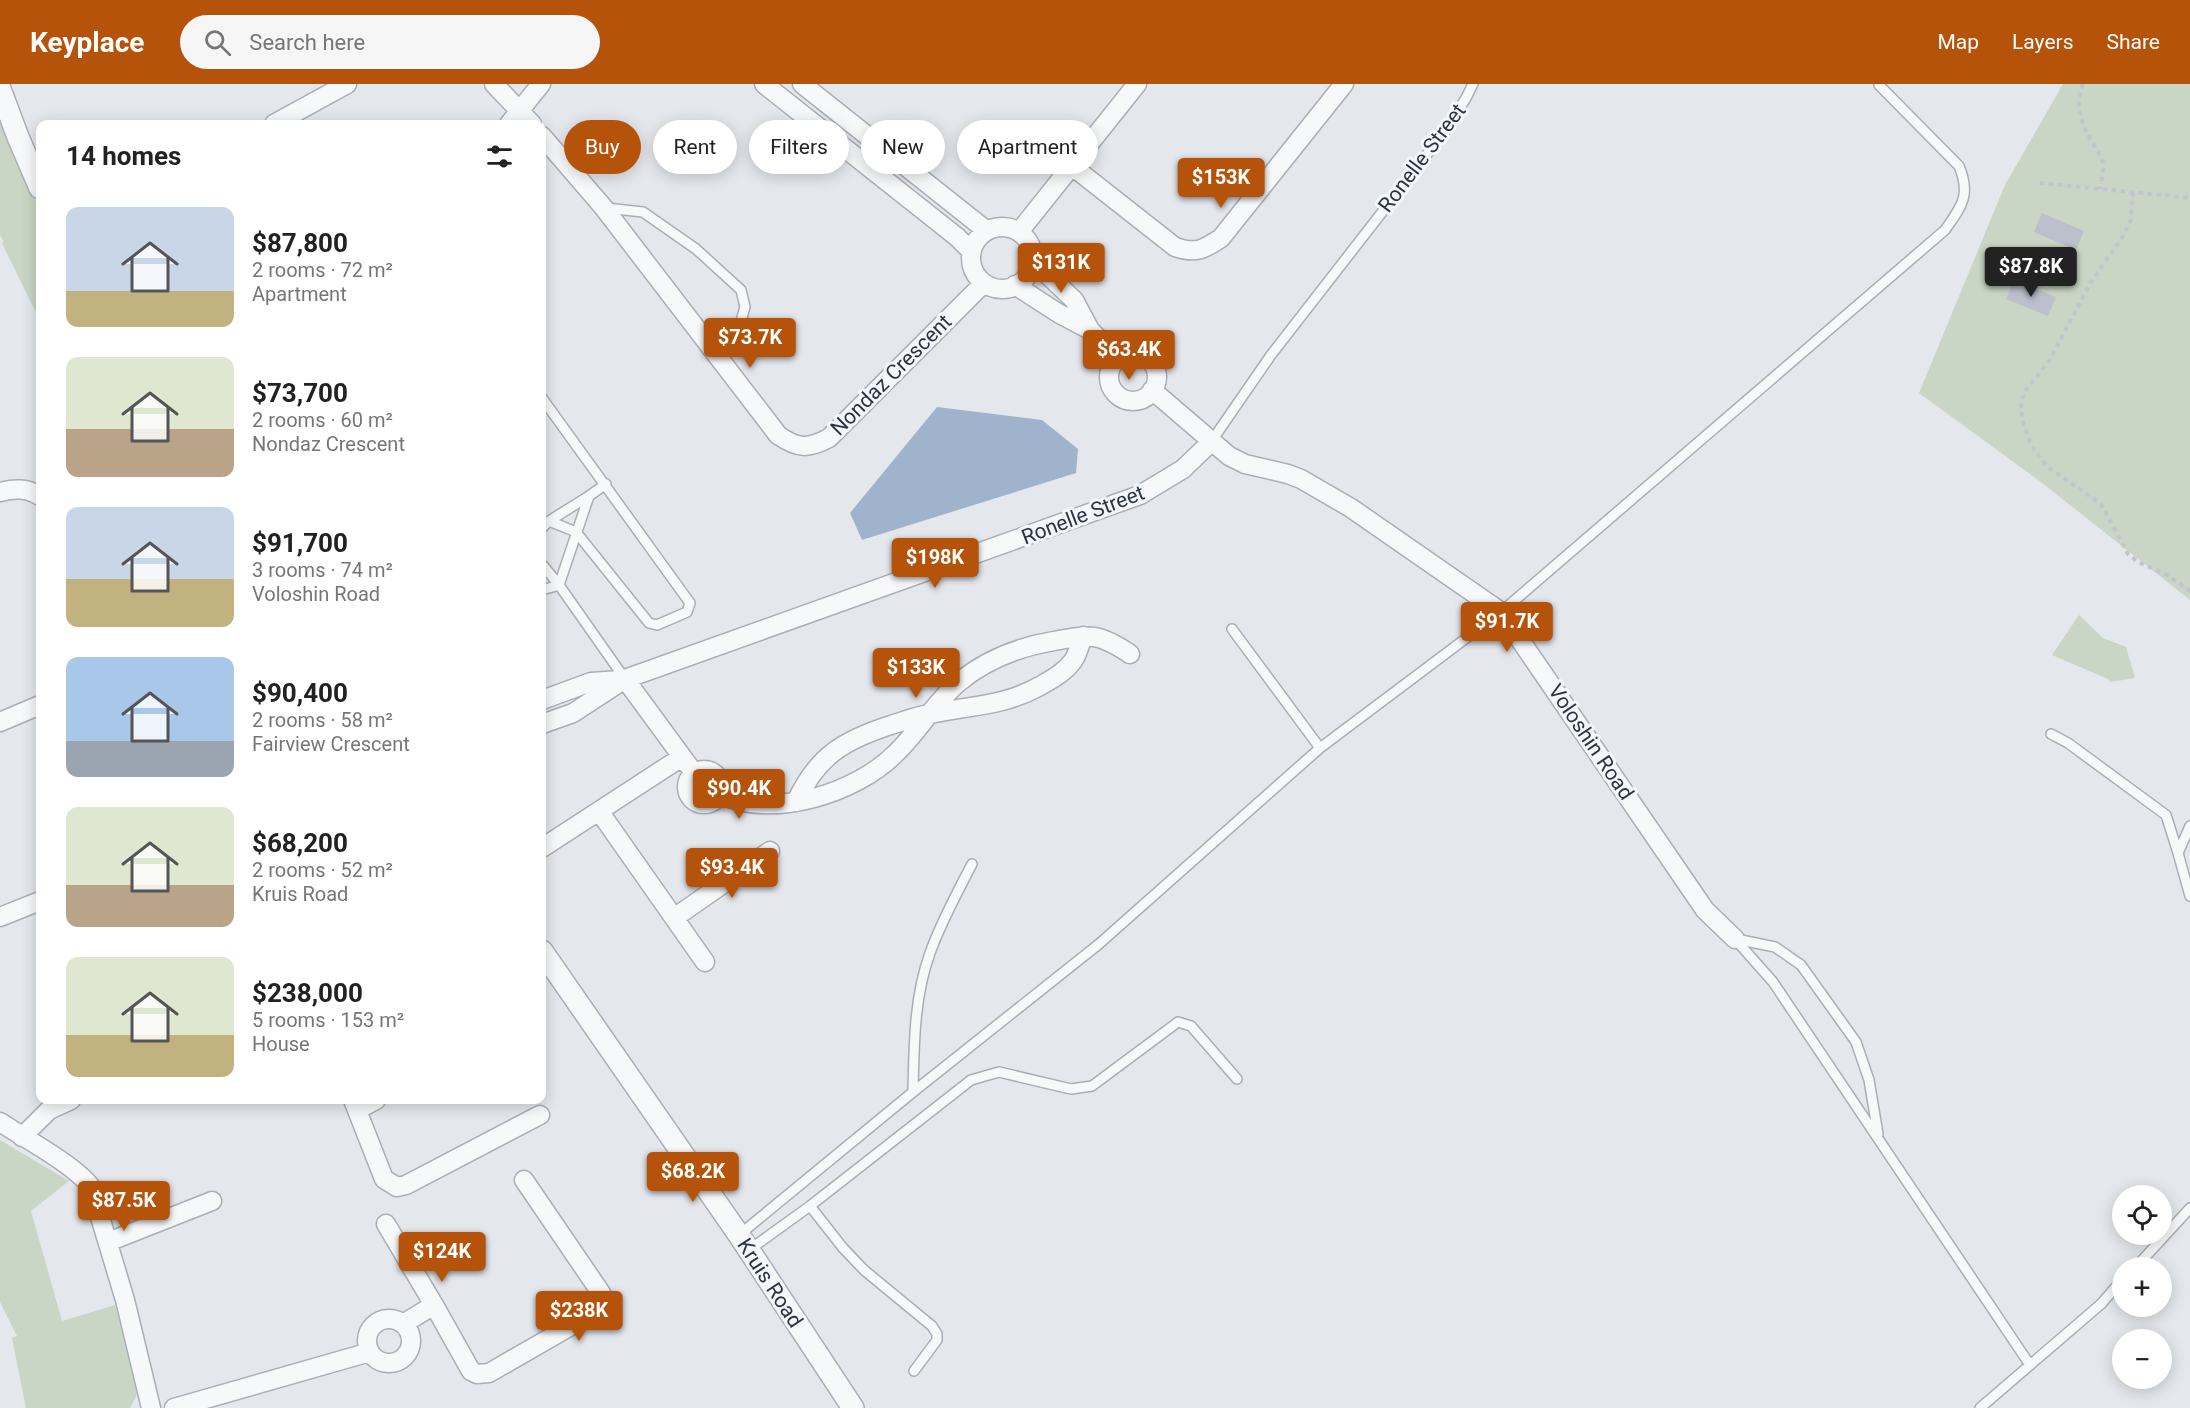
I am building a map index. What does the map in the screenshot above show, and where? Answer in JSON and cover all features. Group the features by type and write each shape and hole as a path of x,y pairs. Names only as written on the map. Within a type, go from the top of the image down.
{"street":[{"path":"281,120 346,84"},
{"path":"494,84 514,117 541,84"},
{"path":"764,84 957,237 971,251"},
{"path":"802,84 987,231"},
{"path":"1098,133 1137,84"},
{"path":"1082,174 1175,247 1191,252 1206,248 1221,238 1344,84"},
{"path":"0,89 36,179"},
{"name":"Nondaz Crescent","path":"546,141 604,208 778,435 790,444 801,447 817,444 829,438 984,283"},
{"path":"1019,232 1066,174"},
{"path":"1001,226 1019,232 1031,247 1033,261 1027,276 1015,285 999,289 984,283 974,272 971,251 975,241 987,231 1001,226"},
{"path":"1033,261 1074,300 1090,330 1118,358"},
{"path":"1015,285 1058,314 1090,330"},
{"path":"1127,353 1135,353 1150,360 1156,374 1152,390 1133,401 1119,396 1114,391 1109,377 1113,363 1118,358 1127,353"},
{"name":"Voloshin Road","path":"1152,390 1229,456 1245,464 1301,479 1351,508 1501,612 1705,910 1735,939"},
{"name":"Ronelle Street","path":"546,723 573,713 625,680 1117,505 1140,495 1183,469 1212,442"},
{"path":"0,492 14,488 31,490 36,493"},
{"path":"796,802 812,772 841,745 866,733 930,714 994,704 1030,692 1055,678 1067,668 1075,659 1083,636"},
{"path":"720,794 734,801 770,806 814,799 870,773 895,755 947,692 987,663 1011,651 1083,636 1110,640 1130,654"},
{"path":"625,680 694,773"},
{"name":"Ronelle Street","path":"546,699 591,682 625,680"},
{"path":"0,722 36,707"},
{"path":"546,845 682,756"},
{"path":"705,769 715,773 721,783 717,799 707,804 691,799 687,782 694,773 705,769"},
{"path":"599,811 705,962"},
{"path":"674,918 770,851"},
{"path":"0,917 36,904"},
{"name":"Kruis Road","path":"546,957 744,1242 853,1408"},
{"path":"22,1137 49,1110 62,1104"},
{"path":"355,1105 384,1179 397,1187 406,1185 540,1115"},
{"path":"0,1122 85,1179 91,1187 108,1242 150,1408"},
{"path":"386,1224 471,1371 483,1375 595,1312 600,1305 601,1293 524,1180"},
{"path":"108,1242 212,1201"},
{"path":"403,1324 434,1305"},
{"path":"388,1319 403,1324 408,1330 410,1345 403,1358 389,1363 374,1358 370,1352 367,1337 374,1324 388,1319"},
{"path":"174,1408 370,1352"}],"lane":[{"name":"Ronelle Street","path":"1212,442 1271,355 1446,130 1473,84"},
{"path":"744,1242 913,1092 1099,944 1320,748 1501,612 1945,230 1962,206 1965,193 1965,181 1959,166 1879,84"},
{"path":"604,208 643,212 696,249 741,290 745,307 741,321 715,353"},
{"path":"546,403 690,603 687,612 657,625 649,623 576,532 546,525"},
{"path":"546,524 606,484"},
{"path":"560,585 589,496"},
{"path":"546,569 560,585 625,680"},
{"path":"546,589 560,585"},
{"path":"1232,629 1320,748"},
{"path":"2051,734 2068,743 2166,815 2190,896"},
{"path":"2178,853 2190,826"},
{"path":"913,1092 915,1028 929,955 972,864"},
{"path":"1735,939 1775,946 1801,964 1856,1042 1869,1080 1879,1140"},
{"path":"1735,939 1773,982 2030,1365"},
{"path":"744,1242 810,1206 971,1080 989,1073 999,1071 1071,1089 1081,1089 1092,1086 1178,1022 1191,1026 1237,1079"},
{"path":"810,1206 843,1248 864,1270 932,1326 937,1334 937,1340 914,1371"},
{"path":"2144,1257 2190,1208"},
{"path":"1980,1408 2101,1304 2112,1291"}],"path":[{"path":"2083,84 2079,94 2078,109 2084,128 2101,155 2103,165 2100,189"},
{"path":"2040,183 2190,198"},
{"path":"2133,192 2131,219 2124,235 2091,282 2049,361 2025,391 2021,402 2022,419 2036,453 2048,467 2101,504 2128,554 2138,562 2167,575 2190,591"}],"green space":[{"path":"2063,84 2190,84 2190,600 2041,482 1919,393 2005,185"},
{"path":"0,119 36,203 36,313 0,235"},
{"path":"2079,615 2103,638 2126,647 2135,678 2111,682 2052,655"},
{"path":"0,1140 69,1181 31,1211 62,1321 115,1305 137,1390 130,1408 26,1408 12,1338 17,1336 0,1302"}],"water":[{"path":"937,407 1042,420 1078,449 1076,473 862,540 850,513"}],"building":[{"path":"2042,213 2084,231 2076,250 2034,232"},
{"path":"2014,280 2056,297 2048,316 2006,299"}]}
